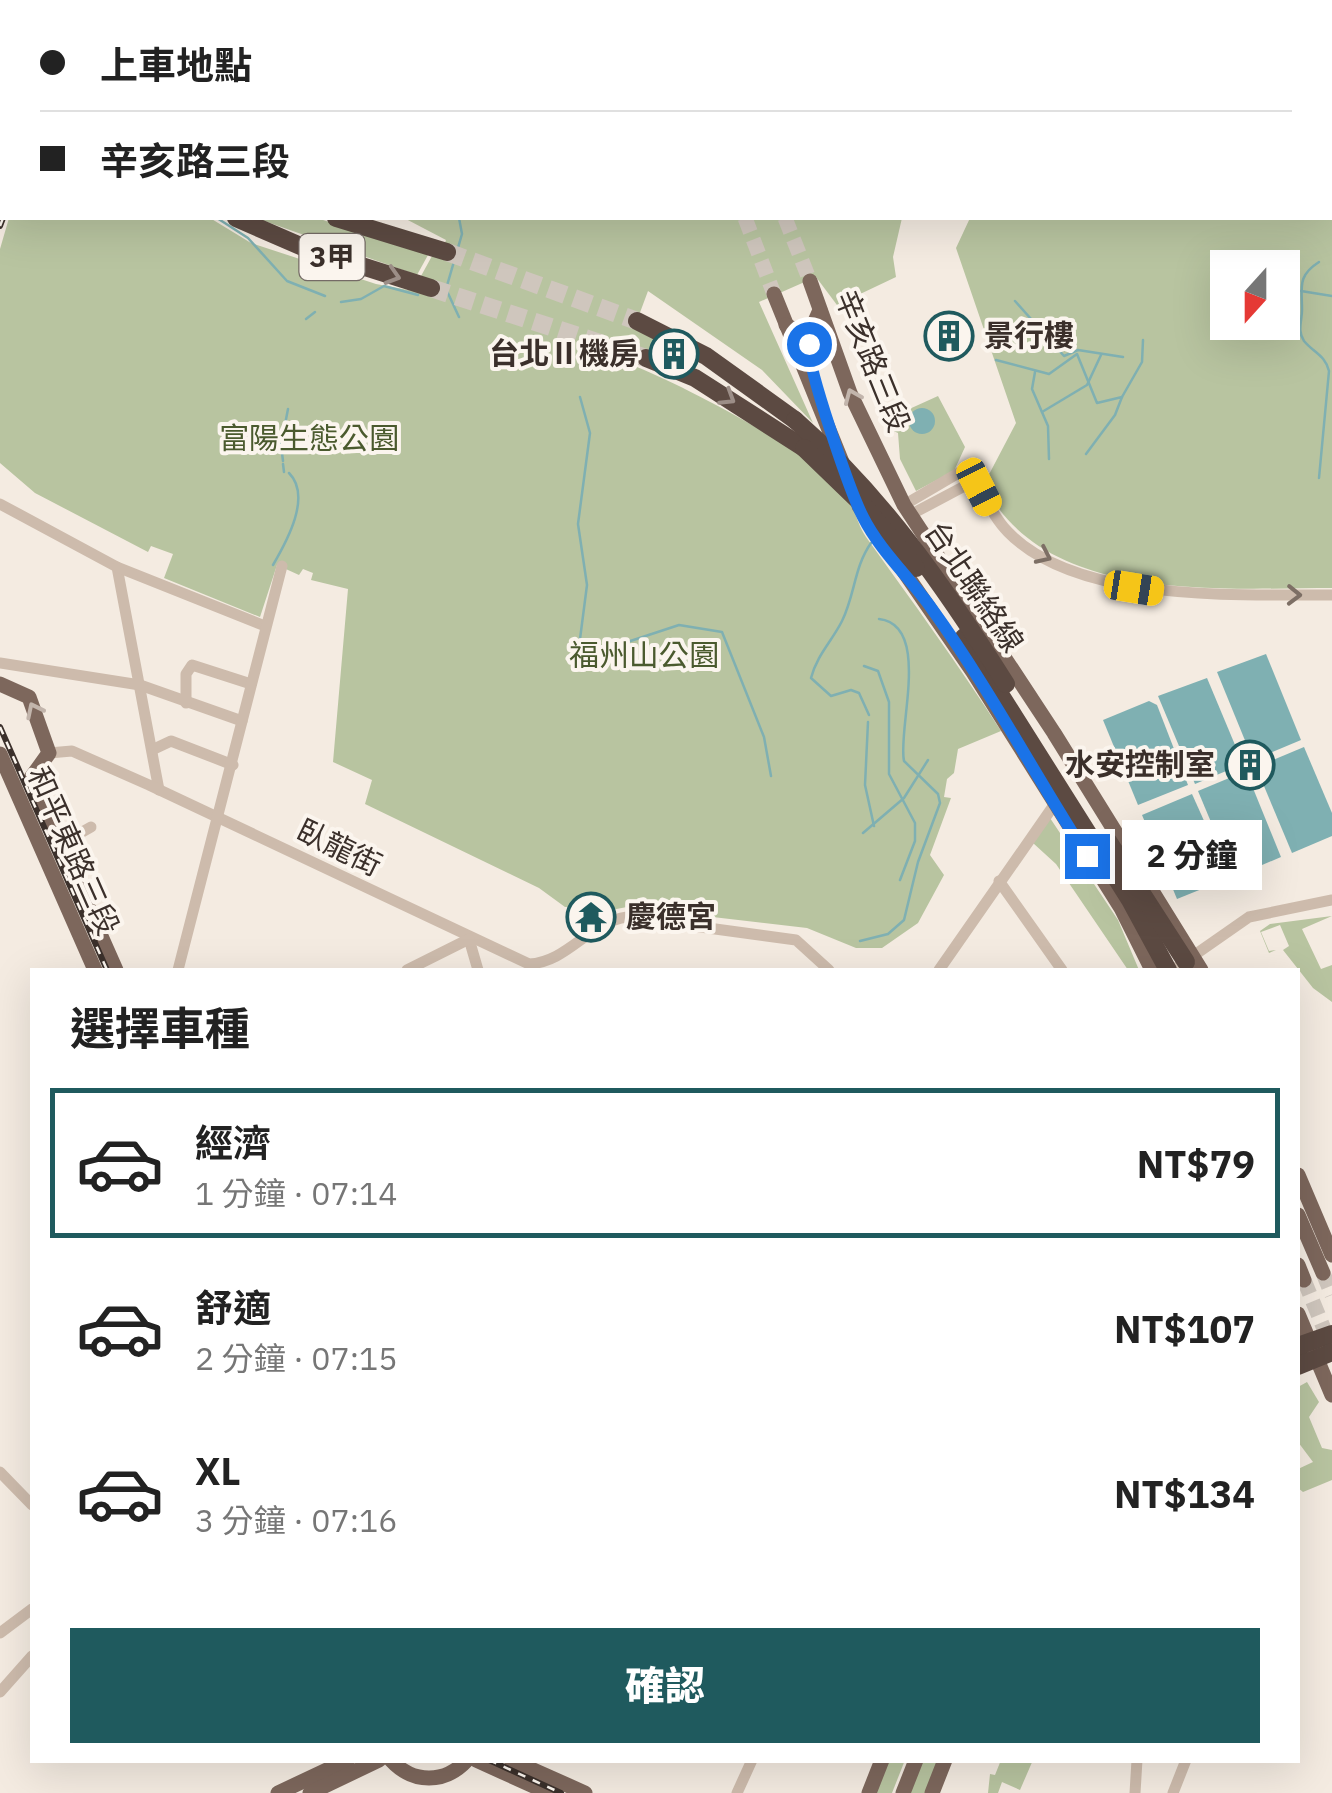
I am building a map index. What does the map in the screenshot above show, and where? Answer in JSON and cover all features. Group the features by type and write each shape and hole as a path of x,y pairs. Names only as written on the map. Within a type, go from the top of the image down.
{"highway":[{"name":"3甲","path":"241,220 322,254 431,288"},
{"name":"3甲","path":"343,220 447,252"},
{"name":"台北聯絡線","path":"638,321 706,356 795,420 865,486 908,537 1186,966"},
{"path":"695,378 706,356"},
{"name":"台北聯絡線","path":"646,358 695,378 804,448 866,507 907,556 1001,686"},
{"path":"1301,1341 1332,1340"},
{"path":"1300,1355 1332,1340"},
{"path":"1300,1366 1328,1360"}],"main road":[{"name":"辛亥路三段","path":"810,281 839,363 907,510 1186,966"},
{"path":"774,294 864,519 933,610 1121,908 1151,968"},
{"path":"786,325 796,330 812,328 820,310"},
{"path":"827,424 821,390 808,357 809,344 819,340 826,343 839,363"},
{"name":"和平東路三段","path":"0,684 29,697 49,753 31,778 115,968"},
{"name":"和平東路三段","path":"0,754 94,968"},
{"path":"19,794 36,786"},
{"path":"1300,1180 1332,1254"},
{"path":"1300,1220 1323,1273"},
{"path":"1332,1326 1301,1341 1328,1360 1332,1395"},
{"path":"1300,1373 1328,1360"},
{"path":"278,1793 342,1763"},
{"path":"310,1793 373,1763"},
{"path":"395,1763 426,1786 464,1763"},
{"path":"483,1763 550,1793"},
{"path":"518,1763 585,1793"},
{"path":"870,1793 881,1763"},
{"path":"902,1793 915,1763"},
{"path":"932,1793 944,1763"}],"street":[{"path":"907,510 967,468 1010,534 1050,560 1134,588 1332,595"},
{"path":"907,510 976,480"},
{"path":"0,504 118,567 265,626"},
{"path":"178,968 282,566"},
{"path":"118,567 159,790"},
{"path":"0,663 140,685 242,721"},
{"path":"186,703 186,674 192,665 250,684"},
{"path":"154,749 171,741 233,765"},
{"name":"臥龍街","path":"49,753 72,751 469,940 530,964 540,964 602,925 627,917 796,940 827,968"},
{"path":"940,968 1054,804"},
{"path":"61,844 91,827"},
{"path":"999,881 1061,968"},
{"path":"1186,966 1249,917 1332,900"},
{"path":"411,968 469,940 477,968"},
{"path":"0,1472 30,1503"},
{"path":"0,1633 30,1610"},
{"path":"0,1692 30,1658"},
{"path":"737,1793 751,1763"},
{"path":"1135,1793 1137,1763"},
{"path":"1173,1793 1185,1763"}],"green space":[{"path":"8,220 213,220 251,243 376,284 430,294 421,276 432,256 440,258 446,240 408,220 902,220 893,257 896,277 837,305 816,277 759,302 813,423 762,370 648,291 635,326 690,355 692,364 688,367 635,349 632,365 746,422 830,478 846,495 866,537 1001,731 958,749 944,797 951,798 930,855 944,875 918,923 882,948 856,948 807,928 627,907 606,911 603,905 565,907 539,888 365,804 372,780 333,762 348,589 311,580 313,573 303,569 299,575 277,565 260,617 164,578 173,554 151,546 148,552 35,493 0,463 0,249"},
{"path":"262,220 323,220 428,255 417,275"},
{"path":"969,220 1332,220 1332,588 1238,589 1137,581 1090,570 1047,551 1011,523 984,484 1016,423 956,248"},
{"path":"938,396 965,447 954,471 916,491 900,459 898,433 887,428 885,420"},
{"path":"1050,818 1118,920 1138,968 1127,968 1056,864 1033,843"},
{"path":"1332,916 1302,929 1321,969 1332,965 1332,1002 1313,988 1283,950 1289,946 1280,925 1261,932 1269,951 1276,950 1269,953 1260,931 1270,924"},
{"path":"1307,1382 1319,1402 1309,1417 1322,1448 1332,1450 1332,1480 1303,1492 1300,1468 1313,1462 1300,1445 1300,1386"},
{"path":"886,1763 904,1763 892,1793 874,1793"},
{"path":"921,1763 938,1763 926,1793 909,1793"},
{"path":"1000,1763 1032,1763 1020,1790 1002,1782 998,1793 988,1793 990,1774 995,1775"}],"water":[{"path":"922,408 931,412 935,421 931,430 922,434 913,430 909,421 913,412"},
{"path":"1266,654 1301,740 1253,760 1217,672"},
{"path":"1207,678 1243,764 1195,784 1158,696"},
{"path":"1149,701 1157,705 1188,785 1138,805 1103,720"},
{"path":"1304,747 1332,813 1332,836 1292,853 1256,767"},
{"path":"1246,771 1281,857 1234,877 1198,791"},
{"path":"1192,794 1227,872 1224,880 1177,899 1142,815"}],"waterway":[{"path":"220,220 248,238 287,281 325,296"},
{"path":"459,220 462,234 446,289 459,317"},
{"path":"1319,262 1307,272 1302,283 1300,330 1304,341 1329,371 1319,478"},
{"path":"341,302 361,299 384,286 418,295"},
{"path":"1301,291 1332,296"},
{"path":"1015,301 1064,356 1078,350 1123,357"},
{"path":"306,319 315,312"},
{"path":"1019,336 1035,326"},
{"path":"1122,397 1142,362 1143,340"},
{"path":"996,360 1049,374 1077,354 1097,403 1122,397 1115,415 1086,454"},
{"path":"1042,412 1087,385 1101,355"},
{"path":"1035,372 1032,389 1048,426 1049,459"},
{"path":"580,397 590,433 578,524 587,585 580,639 600,651 679,625 722,632 764,737 771,776"},
{"path":"283,461 281,445 288,409"},
{"path":"283,464 284,472"},
{"path":"273,565 298,506 298,494 289,473"},
{"path":"869,715 859,693 851,690 831,696 811,678 842,621 871,543"},
{"path":"860,941 888,934 904,920 918,862 940,803 938,794 904,761 908,658 904,639 895,626 879,619"},
{"path":"864,666 878,671 889,702 889,774 915,823 915,841 900,880"},
{"path":"868,722 865,785 874,826"},
{"path":"863,833 904,798 928,760"}],"tunnel":[{"path":"746,220 774,294"},
{"path":"786,220 810,281"},
{"path":"447,252 637,321"},
{"path":"431,288 646,358"},
{"path":"1323,1273 1332,1295"},
{"path":"1304,1280 1331,1346"}],"railway":[{"path":"0,226 2,220"},
{"path":"0,727 106,968"},
{"path":"496,1763 561,1793"}],"place":[{"name":"景行樓","path":"949,336"},
{"name":"台北Ⅱ機房","path":"674,354"},
{"name":"水安控制室","path":"1250,765"},
{"name":"慶德宮","path":"591,917"}],"route":[{"path":"809,344 808,357 821,390 827,424 864,519 933,610 1087,856"}],"park label":[{"name":"富陽生態公園","path":"309,439"},
{"name":"福州山公園","path":"644,656"}]}
